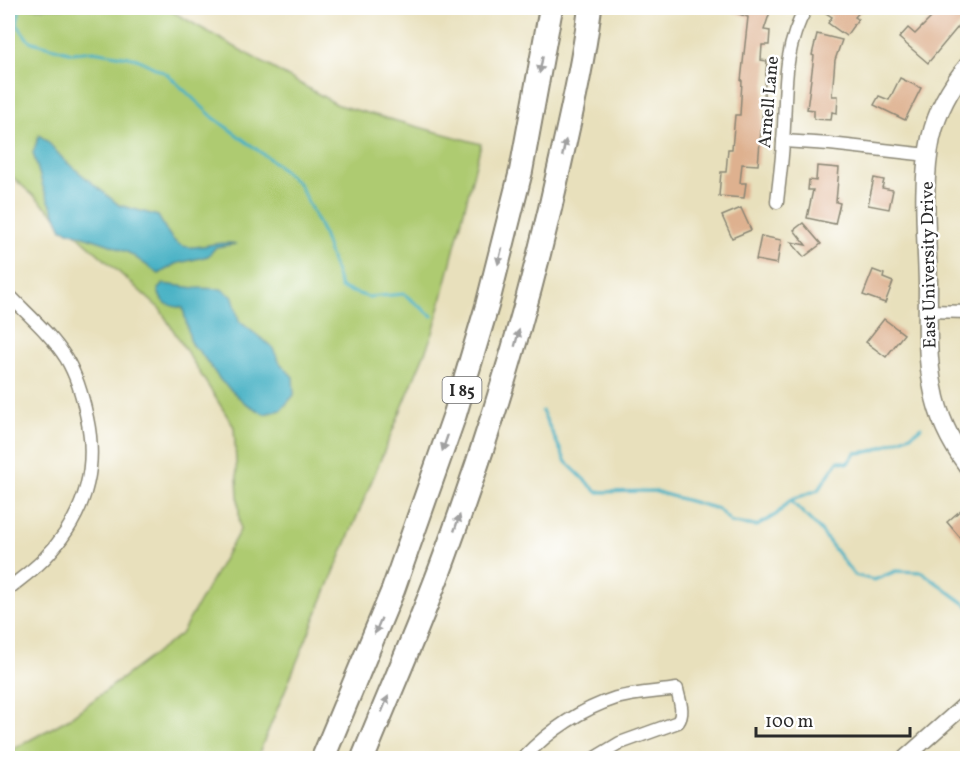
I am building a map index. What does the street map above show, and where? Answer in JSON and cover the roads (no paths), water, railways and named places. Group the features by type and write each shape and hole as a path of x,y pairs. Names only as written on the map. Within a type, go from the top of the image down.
{"highway":[{"name":"I 85","path":"323,759 393,590 455,414 487,306 521,171 551,8"},
{"name":"I 85","path":"363,759 444,558 489,432 516,344 552,206 575,96 590,8"}],"main road":[{"name":"East University Drive","path":"968,66 948,94 938,116 928,155 926,191 930,374 936,402 949,437 968,466"}],"street":[{"name":"Arnell Lane","path":"777,202 783,141 784,91 789,55 795,32 806,8"},
{"path":"783,141 928,155"},
{"path":"8,294 66,358 84,403 90,430 91,455 87,490 58,542 42,561 8,589"},
{"path":"928,311 968,312"},
{"path":"523,759 542,738 576,715 617,698 676,688 682,710 678,722 620,743 595,759"},
{"path":"905,759 968,702"}],"water":[{"path":"39,135 64,160 119,205 158,216 177,243 190,247 221,243 236,244 216,247 208,256 175,264 159,274 129,253 62,229 44,190 33,153"},
{"path":"163,284 221,289 233,297 239,321 272,347 280,363 293,377 294,395 281,410 264,414 245,403 221,381 200,352 191,344 183,308 166,304 161,299 158,289"}],"waterway":[{"path":"20,8 17,24 29,41 72,53 93,51 135,58 167,74 214,118 299,184 322,231 341,288 368,297 404,294 432,316"},
{"path":"963,401 968,400"},
{"path":"542,411 566,462 597,492 653,491 718,509 732,523 757,526 777,514 790,500 820,530 854,575 874,580 896,571 922,572 968,606"},
{"path":"790,500 818,490 838,461 848,463 855,453 876,450 912,435 921,427"}]}
